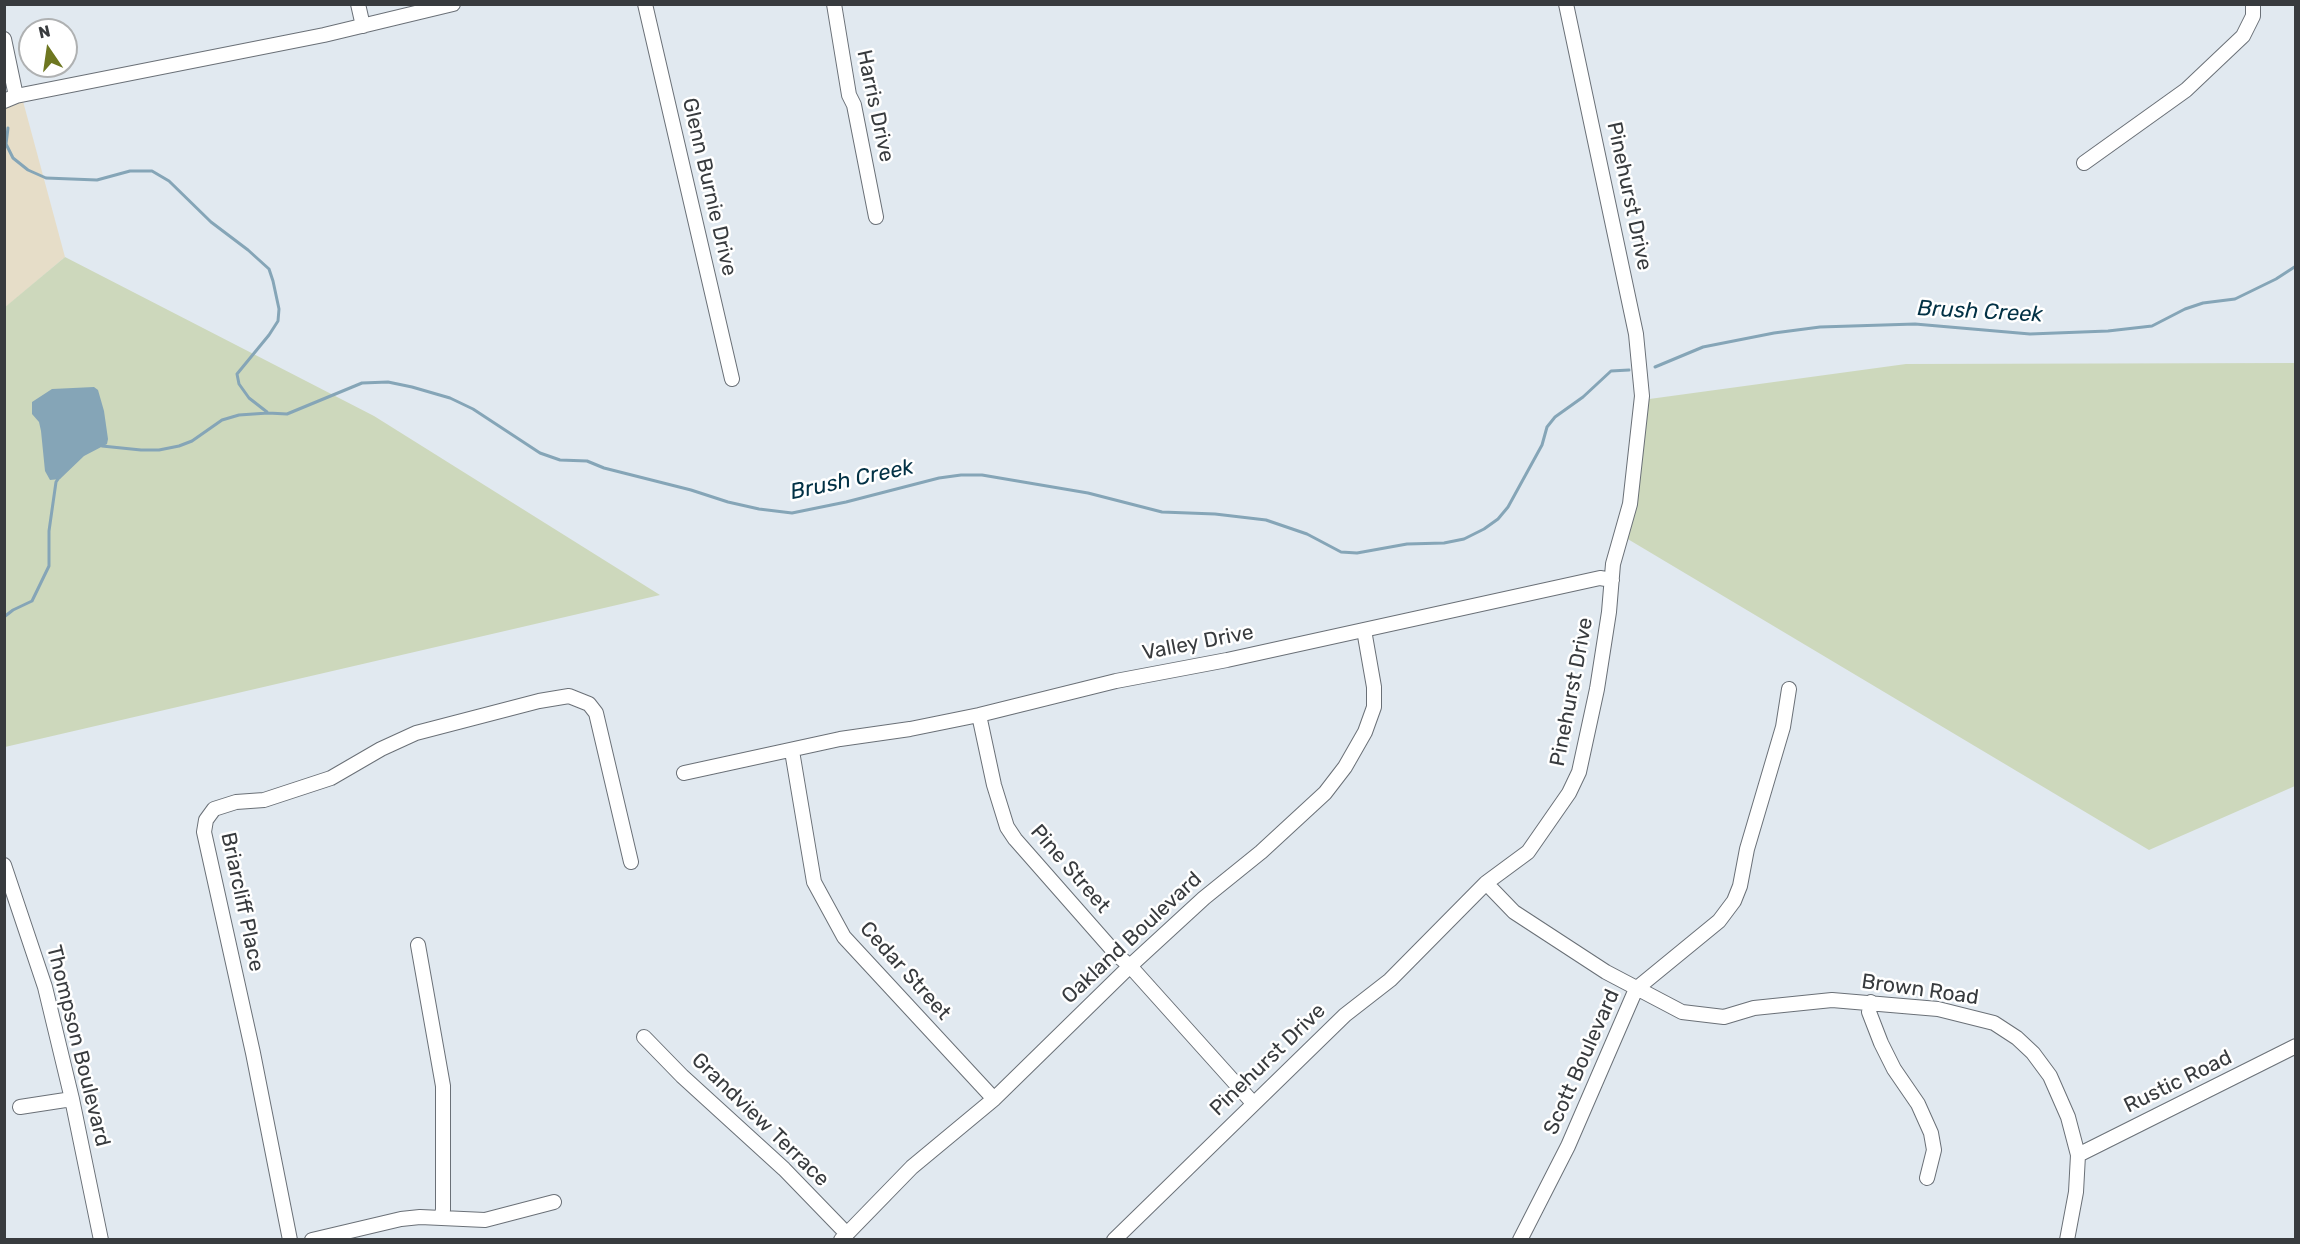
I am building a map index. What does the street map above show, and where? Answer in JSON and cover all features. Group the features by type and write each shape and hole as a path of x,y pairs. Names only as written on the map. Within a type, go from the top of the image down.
{"street":[{"path":"358,4 363,26"},
{"path":"4,39 10,99 324,35 453,4"},
{"name":"Glenn Burnie Drive","path":"645,4 732,379"},
{"name":"Harris Drive","path":"834,4 849,95 854,105 876,217"},
{"name":"Pinehurst Drive","path":"1114,1239 1345,1015 1390,980 1486,884 1528,852 1569,793 1579,772 1597,689 1612,580 1612,564 1630,504 1641,388 1636,334 1583,74 1566,4"},
{"path":"2085,163 2186,90 2235,44 2243,36 2253,16 2253,4"},
{"name":"Valley Drive","path":"684,773 840,739 910,729 979,715 1116,681 1364,630 1599,578 1612,580"},
{"name":"Oakland Boulevard","path":"844,1237 912,1167 994,1099 1130,966 1325,793 1345,767 1365,732 1374,707 1374,687 1364,630"},
{"name":"Scott Boulevard","path":"1520,1239 1568,1146 1636,989 1719,921 1734,902 1783,727 1789,689"},
{"name":"Briarcliff Place","path":"290,1239 253,1053 204,832 206,820 214,809 236,802 264,800 331,778 381,749 416,733 539,701 569,696 589,704 596,713 631,862"},
{"name":"Pine Street","path":"979,715 994,785 1007,827 1117,956 1130,966 1253,1103"},
{"name":"Cedar Street","path":"792,751 814,882 844,937 994,1099"},
{"name":"Thompson Boulevard","path":"4,865 45,987 72,1100 101,1239"},
{"name":"Brown Road","path":"1486,884 1514,912 1617,979 1682,1012 1724,1017 1754,1008 1832,1000 1938,1009 1994,1023 2017,1038 2033,1053 2050,1076 2068,1117 2078,1155 2076,1192 2067,1239"},
{"path":"418,945 443,1086 443,1210 441,1218"},
{"path":"1871,1002 1869,1012 1881,1043 1894,1069 1918,1104 1931,1133 1934,1150 1927,1178"},
{"name":"Grandview Terrace","path":"644,1037 682,1076 784,1170 844,1237"},
{"name":"Rustic Road","path":"2078,1155 2295,1046"},
{"path":"20,1107 72,1100"},
{"path":"312,1239 401,1219 420,1217 485,1220 555,1202"}],"shaded area":[{"path":"20,90 65,257 5,308 5,98"}],"green space":[{"path":"65,257 374,416 660,595 5,747 4,308"},
{"path":"2295,363 2295,786 2149,850 1621,535 1642,400 1906,364"}],"water":[{"path":"94,387 98,390 104,411 107,444 84,456 60,479 50,480 45,471 41,431 39,422 32,414 32,402 52,389"}],"waterway":[{"path":"8,128 6,144 13,158 28,170 46,178 97,180 130,171 152,171 169,181 211,222 269,269 279,309 278,321 237,374 239,384 249,398 267,412"},
{"name":"Brush Creek","path":"1655,367 1703,347 1774,333 1820,327 1915,324 2030,334 2108,331 2152,326 2185,309 2203,303 2235,299 2276,279 2296,266"},
{"name":"Brush Creek","path":"102,446 141,450 159,450 179,446 192,441 222,420 239,415 287,414 362,383 388,382 450,398 473,409 540,453 560,460 587,461 604,468 759,509 792,513 846,502 939,478 982,475 1088,493 1162,512 1215,514 1266,520 1307,534 1341,552 1357,553 1407,544 1444,543 1464,539 1484,529 1498,519 1508,507 1542,445 1547,427 1555,417 1583,397 1611,371 1629,370"},
{"name":"Brush Creek","path":"4,617 32,601 49,566 49,531 56,482 60,476"}]}
